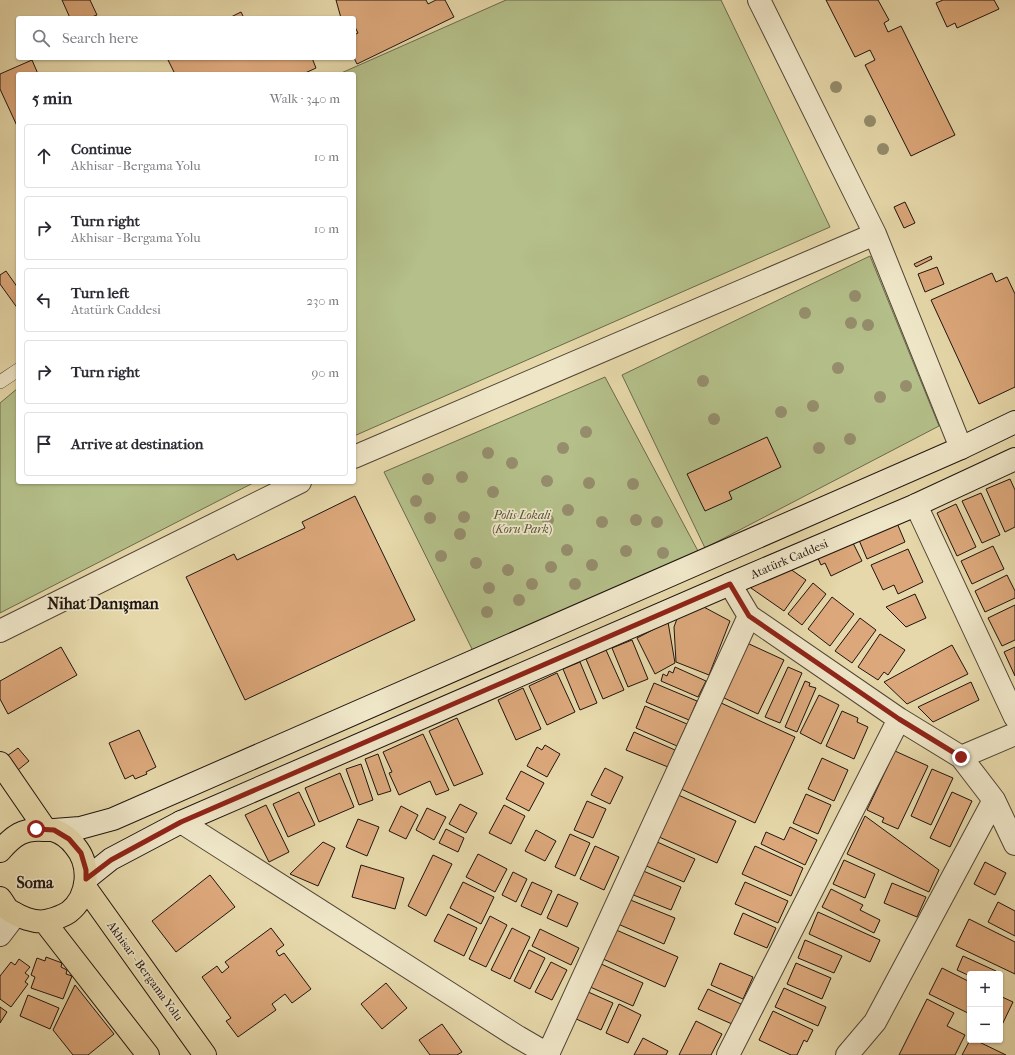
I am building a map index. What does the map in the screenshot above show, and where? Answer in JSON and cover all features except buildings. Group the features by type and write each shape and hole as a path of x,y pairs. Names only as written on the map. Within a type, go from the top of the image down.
{"main road":[{"name":"Akhisar - Bergama Yolu","path":"0,763 50,830 69,839 81,853 86,870 85,883 205,1055"},
{"path":"0,851 9,841 22,832 36,829 50,830"},
{"path":"0,898 8,909 24,919 44,922 57,918 70,911 79,900 85,883"},
{"path":"44,922 148,1055"}],"street":[{"path":"759,0 875,234 960,448"},
{"path":"356,456 875,234"},
{"path":"50,830 80,828 113,819 960,448 1015,422"},
{"name":"Atatürk Caddesi","path":"85,883 111,860 181,822 916,504 1015,459"},
{"path":"0,631 296,484"},
{"path":"916,504 1015,717"},
{"path":"730,584 749,616 899,719 961,757 994,800 1015,844"},
{"path":"181,822 548,1055 749,616"},
{"path":"728,1055 899,719"},
{"path":"961,757 1015,734"},
{"path":"852,1054 875,1022 994,800"},
{"path":"0,935 16,914"}],"lane":[{"path":"0,382 16,371"}],"green space":[{"path":"506,0 721,0 830,227 356,435 356,72 344,72"},
{"path":"870,256 939,426 705,548 622,375"},
{"name":"Polis Lokali (Koru Park)","path":"605,377 698,551 475,655 384,472"},
{"path":"16,390 16,484 251,484 0,613 0,403"}],"district":[{"name":"Nihat Danışman","path":"103,603"},
{"name":"Soma","path":"35,882"}],"route":[{"path":"36,829 54,830 69,839 81,853 86,870 86,879 111,860 181,822 730,584 749,616 899,719 961,757"}]}
